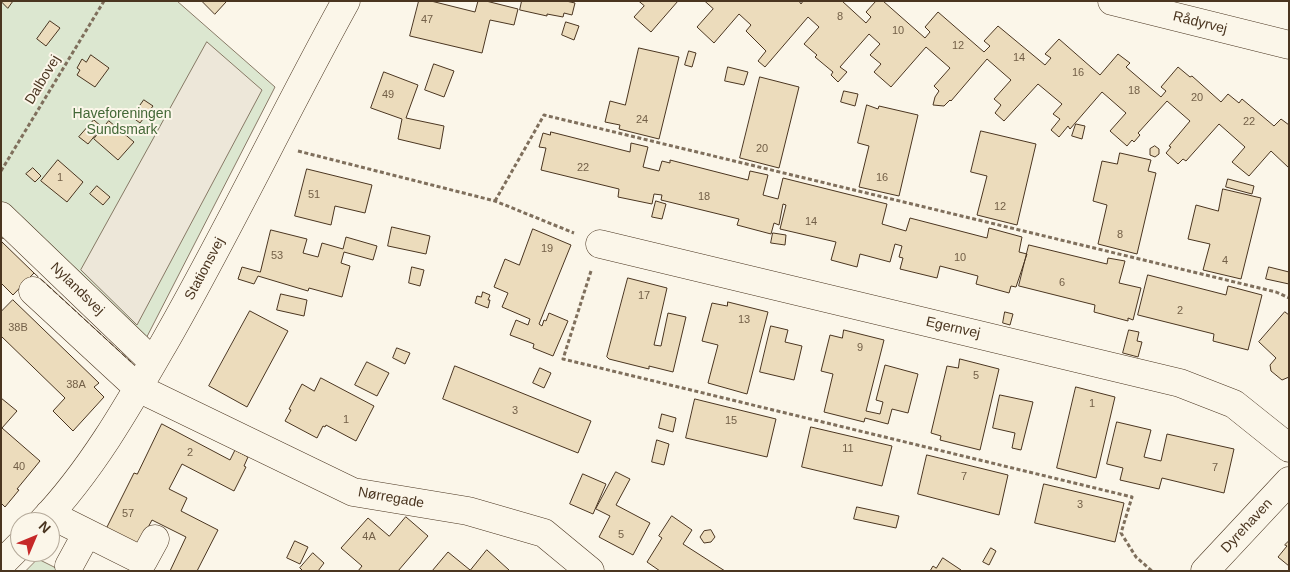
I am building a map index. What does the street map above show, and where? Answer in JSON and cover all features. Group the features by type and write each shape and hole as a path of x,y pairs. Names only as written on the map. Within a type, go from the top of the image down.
{"street":[{"name":"Stationsvej","path":"51,512 96,454 138,388 186,304 346,1"},
{"name":"Rådyrvej","path":"1112,1 1289,45"},
{"name":"Nylandsvej","path":"1,216 153,362"},
{"name":"Egernvej","path":"600,244 1180,383 1234,404 1289,448"},
{"name":"Nørregade","path":"33,291 138,388 353,492 468,511 544,532 590,571"},
{"name":"Dyrehaven","path":"1205,571 1289,481"},
{"path":"60,523 87,533 144,561 156,539"},
{"path":"69,566 87,533"},
{"path":"1,564 10,555"}],"path":[{"name":"Dalbovej","path":"1,171 104,1"},
{"path":"495,201 544,115 1266,290 1289,298"},
{"path":"271,144 495,201 600,244 563,359 1132,497 1121,533 1136,557 1152,571"}],"green space":[{"name":"Haveforeningen Sundsmark","path":"1,1 177,1 275,87 135,360 4,238 1,239"},
{"path":"35,562 44,562 62,571 26,571"}],"shaded area":[{"path":"207,42 262,90 137,325 81,270"}],"building":[{"path":"1,1 13,1 8,8"},
{"path":"202,1 225,1 226,2 215,14"},
{"path":"419,1 431,1 475,12 478,1 486,1 518,9 514,25 490,20 482,53 410,36"},
{"path":"522,1 566,1 575,3 572,15 564,13 563,17 547,14 547,16 520,10"},
{"path":"639,1 678,1 651,32 634,17 644,6"},
{"path":"705,1 799,1 801,4 803,1 842,1 866,23 871,17 866,12 876,1 883,1 925,38 930,32 925,27 938,12 984,52 990,46 984,41 998,26 1045,65 1051,58 1045,54 1059,39 1100,75 1118,54 1130,63 1126,67 1161,97 1166,91 1161,87 1178,67 1190,77 1192,76 1221,102 1228,94 1239,103 1242,99 1274,126 1281,119 1289,125 1289,168 1271,151 1249,176 1232,162 1245,147 1219,124 1186,161 1183,159 1178,164 1166,153 1171,147 1169,146 1190,121 1167,101 1138,133 1140,135 1134,142 1132,140 1127,146 1110,131 1126,113 1102,92 1070,129 1068,126 1059,137 1051,130 1060,119 1053,114 1062,104 1038,84 1004,121 995,113 1001,105 994,99 1011,80 987,59 951,101 944,106 933,105 939,91 934,86 950,68 926,47 891,87 874,72 881,64 870,55 880,44 869,34 840,67 847,72 838,82 831,75 833,72 815,57 817,55 804,44 819,27 808,17 765,67 758,61 766,51 746,31 751,25 739,14 714,43 697,27 713,9"},
{"path":"50,21 60,28 46,46 37,39"},
{"path":"566,22 579,26 574,40 562,35"},
{"path":"639,48 679,57 659,139 619,129 620,125 605,122 610,101 625,105"},
{"path":"689,51 696,53 692,67 685,65"},
{"path":"91,55 109,68 95,87 77,75 80,70 77,68 82,59 86,62"},
{"path":"434,64 454,71 444,97 425,90"},
{"path":"728,67 748,72 744,85 725,81"},
{"path":"384,72 418,85 406,118 444,126 440,149 398,139 402,119 371,108"},
{"path":"760,77 799,87 779,168 740,158"},
{"path":"844,91 858,94 855,106 841,102"},
{"path":"144,100 153,106 140,123 132,117"},
{"path":"867,105 878,109 879,106 918,115 899,196 859,187 869,146 858,143"},
{"path":"94,120 102,127 88,144 79,137"},
{"path":"109,121 134,142 118,160 94,139"},
{"path":"1076,124 1085,126 1082,139 1072,136"},
{"path":"981,131 1036,144 1017,225 977,215 987,176 971,172"},
{"path":"551,132 630,152 631,143 648,147 643,167 659,171 662,161 670,163 670,160 748,180 750,171 768,175 763,195 778,199 783,178 887,204 882,224 906,231 910,218 987,238 989,228 1022,237 1019,252 1027,254 1016,287 1011,286 1009,293 976,284 978,276 940,266 937,278 900,269 903,258 899,257 902,246 895,244 890,262 860,254 857,267 831,260 836,242 780,229 786,205 783,204 779,225 774,223 771,234 737,225 739,219 661,200 662,195 654,194 652,204 618,197 619,189 541,170 546,148 539,147 543,133 550,135"},
{"path":"1155,146 1159,149 1159,154 1155,157 1150,155 1150,149"},
{"path":"1120,153 1151,160 1148,171 1156,173 1137,254 1098,244 1107,205 1093,201 1102,161 1117,164"},
{"path":"58,160 83,182 67,202 41,181"},
{"path":"33,168 41,176 35,182 26,174"},
{"path":"307,169 372,185 365,213 335,206 331,225 295,216"},
{"path":"1228,179 1254,186 1252,194 1226,187"},
{"path":"97,186 110,197 103,205 90,194"},
{"path":"1223,189 1261,198 1241,279 1203,270 1210,244 1188,239 1196,205 1218,211"},
{"path":"656,201 666,204 662,219 652,217"},
{"path":"392,227 430,236 426,254 388,246"},
{"path":"533,229 571,245 539,324 542,326 549,313 568,321 553,356 533,348 534,344 510,335 516,320 528,325 530,319 502,307 508,293 494,287 505,259 519,265"},
{"path":"271,230 307,239 303,253 318,257 322,243 343,249 346,237 377,246 373,260 344,252 341,263 350,266 342,297 309,288 308,291 258,276 254,284 238,279 242,267 260,272"},
{"path":"773,233 786,235 785,245 771,243"},
{"path":"2,242 34,273 13,295 1,283"},
{"path":"1029,245 1107,264 1108,258 1125,261 1119,283 1141,288 1133,320 1128,318 1128,321 1094,312 1095,305 1019,286"},
{"path":"412,267 424,270 420,286 409,283"},
{"path":"1269,267 1289,272 1289,284 1266,279"},
{"path":"1148,275 1226,295 1228,286 1262,295 1248,350 1213,341 1214,334 1138,315"},
{"path":"628,278 667,288 654,345 661,346 668,313 686,317 673,372 649,366 649,369 607,357"},
{"path":"483,292 490,295 488,308 475,303 477,296 481,297"},
{"path":"281,294 307,300 304,316 277,310"},
{"path":"13,300 99,383 94,387 104,397 73,431 53,411 65,398 1,336 1,312"},
{"path":"728,302 768,312 747,394 708,383 718,345 702,341 712,303 727,306"},
{"path":"250,311 288,331 247,407 209,386"},
{"path":"1005,312 1013,314 1010,325 1003,323"},
{"path":"1285,312 1289,315 1289,377 1282,380 1271,371 1270,365 1276,358 1259,342"},
{"path":"771,326 788,330 785,342 802,346 794,380 760,372"},
{"path":"844,330 884,340 866,411 880,414 883,402 876,400 885,365 918,374 908,413 892,409 888,424 865,418 864,422 824,412 833,374 821,371 830,335 842,338"},
{"path":"1129,330 1139,332 1137,341 1142,342 1138,357 1123,353"},
{"path":"397,348 410,353 405,364 393,358"},
{"path":"960,359 999,369 980,450 940,440 941,436 931,433 947,366 958,368"},
{"path":"367,362 389,373 377,396 355,385"},
{"path":"455,366 591,421 578,453 443,399"},
{"path":"540,368 551,373 544,388 533,383"},
{"path":"321,378 374,406 356,441 326,425 325,427 323,426 317,438 285,421 302,384 314,391"},
{"path":"1076,387 1115,397 1096,478 1057,468"},
{"path":"1000,395 1033,402 1021,450 1012,448 1015,433 993,428"},
{"path":"1,398 17,411 2,428 40,461 5,507 1,503"},
{"path":"695,399 776,419 767,457 686,438"},
{"path":"662,414 676,418 673,432 659,428"},
{"path":"1117,422 1151,430 1144,457 1161,461 1167,434 1234,449 1224,493 1162,478 1159,489 1120,480 1123,468 1107,464"},
{"path":"162,424 230,460 235,450 248,457 244,466 246,467 234,491 182,464 169,489 187,498 181,511 218,530 197,571 170,571 186,537 152,520 137,548 105,531 134,473 137,474"},
{"path":"811,427 892,446 882,486 802,467"},
{"path":"657,440 669,444 664,465 652,462"},
{"path":"927,455 1008,475 999,515 918,494"},
{"path":"616,472 630,479 616,505 650,523 633,555 599,537 610,516 596,509"},
{"path":"583,474 606,484 593,514 570,504"},
{"path":"1044,484 1124,503 1115,542 1035,523"},
{"path":"857,507 899,516 896,528 854,519"},
{"path":"672,516 692,530 683,544 725,571 660,571 647,562 662,538 659,536"},
{"path":"406,517 428,536 398,571 358,571 362,566 341,548 368,518 389,536"},
{"path":"711,530 715,537 711,542 704,543 700,537 704,531"},
{"path":"295,541 308,547 300,564 287,558"},
{"path":"1289,541 1289,566 1278,557"},
{"path":"991,548 996,551 989,565 983,562"},
{"path":"487,550 509,571 432,571 448,552 470,570"},
{"path":"313,553 324,563 318,571 303,571 300,568"},
{"path":"943,558 961,570 930,571 933,566 936,568"}],"fence":[{"path":"34,273 131,362"}]}
